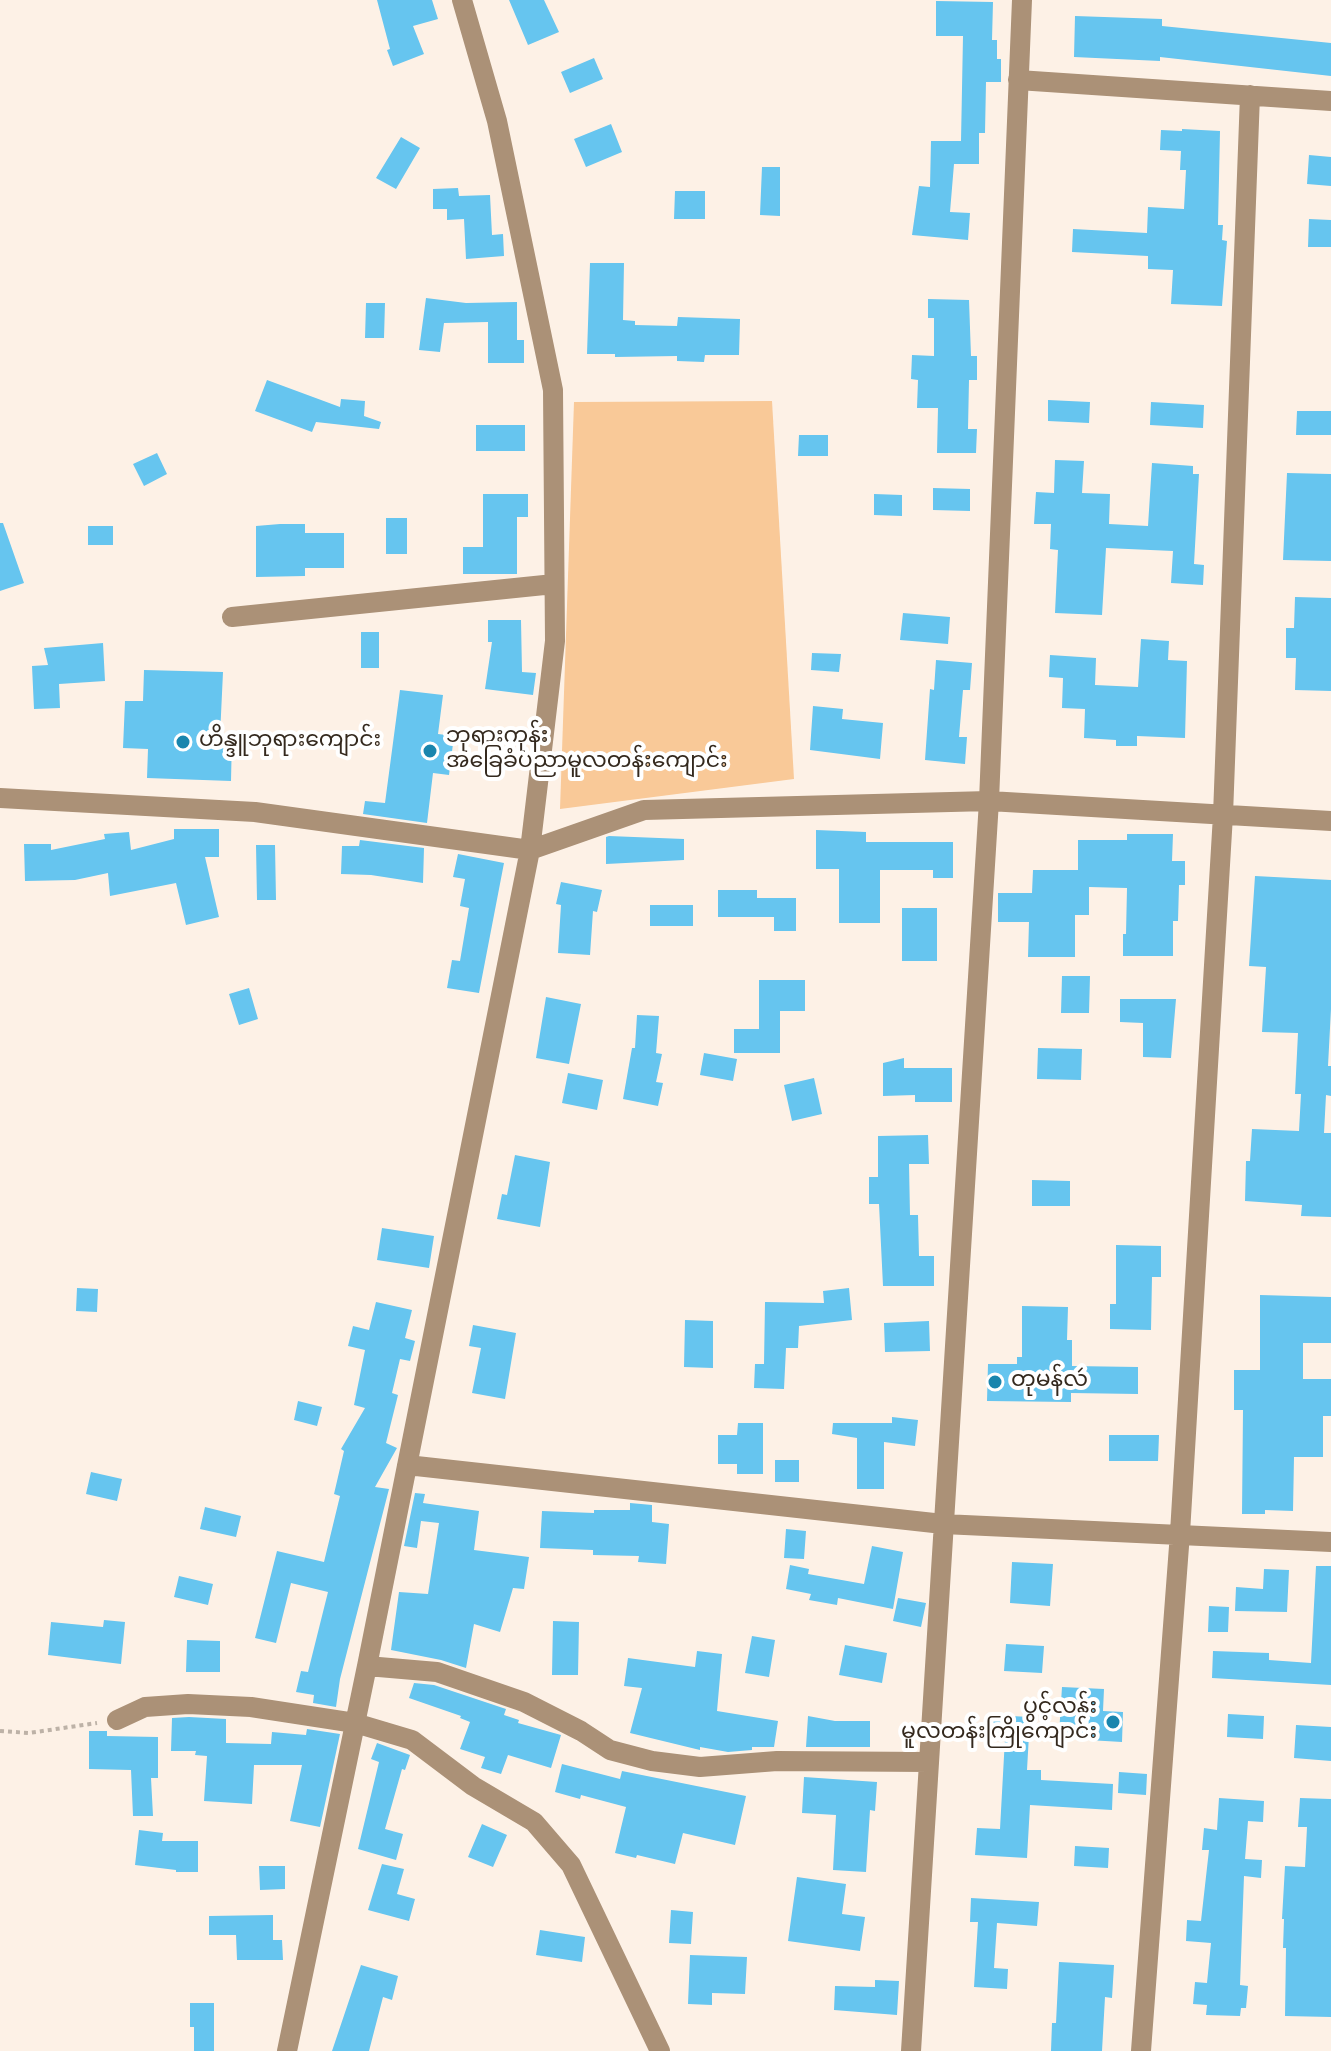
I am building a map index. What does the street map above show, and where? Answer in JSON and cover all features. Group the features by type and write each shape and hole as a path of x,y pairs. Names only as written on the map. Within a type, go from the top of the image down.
{"street":[{"path":"287,2051 530,850 555,641 553,390 497,121 462,0"},
{"path":"911,2051 989,801 1022,0"},
{"path":"1018,80 1331,101"},
{"path":"1141,2051 1180,1533 1223,815 1250,95"},
{"path":"232,617 554,584"},
{"path":"0,798 255,812 530,850 644,810 989,801 1331,821"},
{"path":"407,1465 943,1524 1331,1542"},
{"path":"367,1666 437,1672 524,1702 581,1731 610,1750 652,1761 700,1767 777,1761 929,1762"},
{"path":"117,1720 145,1707 188,1704 251,1707 355,1723 412,1740 473,1786 534,1822 571,1865 660,2051"}],"path":[{"path":"0,1731 29,1733 117,1720"}],"shaded area":[{"path":"772,401 794,779 560,809 574,402"}],"building":[{"path":"377,0 432,0 438,19 413,26 424,54 393,66"},
{"path":"509,0 544,0 559,32 528,45"},
{"path":"936,1 993,2 992,40 997,40 997,59 1001,59 1001,82 986,82 985,133 979,133 979,164 954,164 950,212 970,213 968,240 912,235 919,186 930,187 931,141 961,141 963,36 936,36"},
{"path":"1075,16 1162,19 1162,26 1331,43 1331,76 1160,57 1160,61 1074,57"},
{"path":"594,58 603,79 570,93 561,72"},
{"path":"611,124 622,152 586,167 574,139"},
{"path":"1161,130 1220,131 1218,225 1223,225 1222,240 1227,241 1222,306 1171,304 1173,270 1148,269 1148,256 1072,252 1073,229 1147,233 1148,207 1184,209 1186,170 1180,170 1181,151 1160,150"},
{"path":"401,137 420,148 396,189 376,178"},
{"path":"1309,155 1331,157 1331,186 1307,184"},
{"path":"762,167 780,167 780,216 760,215"},
{"path":"458,188 459,196 490,195 492,235 503,234 504,256 466,259 464,219 447,220 447,209 433,209 433,189"},
{"path":"675,191 705,191 705,219 674,219"},
{"path":"1309,219 1331,220 1331,247 1308,247"},
{"path":"590,263 624,263 623,320 635,321 635,325 677,326 678,317 740,319 739,355 705,355 704,362 677,361 677,356 587,354"},
{"path":"426,298 466,303 517,302 517,340 524,340 524,363 488,363 488,322 444,323 440,352 419,350"},
{"path":"928,299 969,300 971,356 977,356 977,380 969,380 968,429 977,429 976,453 937,453 938,408 917,408 918,380 911,379 912,355 934,356 934,318 928,318"},
{"path":"366,303 385,303 384,338 365,338"},
{"path":"267,380 340,407 341,399 365,401 364,416 381,422 379,429 316,422 312,432 255,411"},
{"path":"1048,400 1090,402 1089,423 1048,421"},
{"path":"1151,402 1204,405 1203,428 1150,425"},
{"path":"1297,411 1331,411 1331,435 1296,435"},
{"path":"476,425 525,425 525,451 476,451"},
{"path":"799,435 828,435 828,456 798,456"},
{"path":"157,453 167,474 144,486 133,464"},
{"path":"1055,460 1084,461 1082,493 1110,494 1109,524 1148,526 1152,463 1193,466 1193,474 1199,474 1194,564 1204,565 1203,585 1171,583 1173,551 1106,548 1102,615 1055,613 1058,550 1050,549 1051,524 1034,524 1036,492 1054,493"},
{"path":"1287,473 1331,474 1331,561 1283,560"},
{"path":"933,488 970,489 970,511 933,510"},
{"path":"483,494 528,494 528,517 517,517 517,574 463,574 463,547 483,547"},
{"path":"874,494 902,495 902,516 874,515"},
{"path":"386,518 407,518 407,554 386,554"},
{"path":"0,523 3,523 24,583 0,591"},
{"path":"305,524 305,533 344,533 344,568 305,568 305,576 256,577 256,526"},
{"path":"88,526 113,526 113,545 88,545"},
{"path":"1295,597 1331,598 1331,691 1295,690 1296,658 1286,658 1286,628 1294,628"},
{"path":"903,613 950,617 948,644 900,640"},
{"path":"488,620 521,620 522,672 536,673 533,695 485,689 492,642 488,642"},
{"path":"361,632 379,632 379,668 361,668"},
{"path":"1141,639 1169,641 1168,660 1187,661 1185,738 1137,736 1137,746 1116,746 1116,740 1084,738 1085,709 1062,708 1063,678 1049,677 1050,655 1096,658 1095,685 1138,687"},
{"path":"103,643 105,681 59,684 60,708 34,709 32,666 48,665 44,648"},
{"path":"812,653 841,654 839,672 811,670"},
{"path":"936,660 972,663 970,690 963,690 959,737 967,737 965,764 925,760 930,689 934,690"},
{"path":"144,670 223,672 220,736 232,736 231,781 147,778 148,749 123,748 125,701 143,701"},
{"path":"400,690 443,695 438,734 454,736 449,775 433,773 427,823 363,814 365,801 385,803"},
{"path":"813,706 843,709 842,719 883,723 880,759 810,750"},
{"path":"174,829 219,829 219,857 205,857 219,917 186,925 176,883 110,896 108,873 75,880 25,881 24,844 51,844 51,850 105,839 104,834 129,832 131,850 174,839"},
{"path":"816,830 866,832 866,842 953,842 953,878 933,878 933,870 880,870 880,923 839,923 839,869 816,869"},
{"path":"1127,834 1173,834 1172,861 1185,861 1185,885 1179,885 1178,921 1173,921 1173,956 1123,956 1127,888 1089,887 1089,915 1075,915 1075,957 1028,957 1029,922 998,922 998,893 1032,893 1033,870 1078,870 1078,840 1127,840"},
{"path":"606,837 684,839 684,860 606,864"},
{"path":"360,840 424,848 423,883 341,874 342,846 359,846"},
{"path":"256,845 275,845 276,900 257,900"},
{"path":"458,854 504,863 479,993 447,988 452,960 460,961 469,908 460,906 465,879 453,877"},
{"path":"1255,876 1331,880 1328,1066 1331,1066 1331,1096 1326,1095 1324,1133 1331,1133 1331,1217 1301,1216 1302,1205 1245,1201 1246,1161 1250,1161 1252,1129 1299,1131 1301,1094 1295,1094 1298,1033 1262,1032 1266,967 1249,966"},
{"path":"561,882 602,890 597,912 593,911 590,955 558,953 561,905 556,904"},
{"path":"718,890 757,890 757,898 796,898 796,931 774,931 774,917 718,917"},
{"path":"650,905 693,905 693,926 650,926"},
{"path":"902,908 937,908 937,961 902,961"},
{"path":"1062,976 1090,976 1089,1013 1061,1013"},
{"path":"759,980 805,980 805,1011 780,1011 780,1053 734,1053 734,1029 759,1029"},
{"path":"249,988 258,1019 239,1025 229,994"},
{"path":"546,997 581,1004 569,1064 536,1058"},
{"path":"1120,999 1176,999 1171,1058 1143,1057 1143,1023 1120,1022"},
{"path":"637,1015 659,1016 656,1053 662,1054 656,1082 663,1083 658,1106 623,1099 632,1048 635,1048"},
{"path":"1038,1048 1082,1049 1081,1080 1037,1079"},
{"path":"704,1053 737,1059 733,1081 700,1075"},
{"path":"904,1058 904,1068 952,1068 952,1102 915,1102 915,1095 883,1096 883,1063"},
{"path":"568,1073 603,1080 597,1110 562,1103"},
{"path":"814,1078 822,1114 792,1121 784,1085"},
{"path":"928,1135 929,1164 909,1164 910,1215 918,1215 919,1256 934,1256 934,1286 883,1286 879,1204 869,1204 869,1177 878,1177 878,1136"},
{"path":"515,1155 550,1162 540,1227 497,1219 502,1194 507,1195"},
{"path":"1032,1180 1070,1181 1070,1206 1032,1206"},
{"path":"382,1228 434,1236 429,1268 377,1260"},
{"path":"1116,1245 1161,1246 1161,1277 1152,1277 1151,1330 1110,1329 1110,1304 1116,1304"},
{"path":"77,1288 98,1289 97,1312 76,1311"},
{"path":"849,1288 852,1320 799,1326 798,1348 786,1348 784,1389 754,1388 755,1364 764,1364 765,1302 824,1303 823,1291"},
{"path":"1260,1295 1331,1297 1331,1343 1303,1343 1303,1379 1331,1379 1331,1416 1323,1416 1323,1457 1294,1457 1293,1511 1265,1510 1265,1514 1242,1514 1243,1410 1234,1410 1234,1370 1260,1370"},
{"path":"376,1302 412,1310 405,1338 415,1341 410,1361 400,1359 392,1393 398,1395 386,1443 397,1448 375,1487 389,1489 340,1679 336,1707 313,1703 314,1695 296,1692 301,1671 308,1672 328,1592 291,1583 276,1643 255,1638 277,1551 324,1562 340,1496 334,1494 344,1451 341,1449 365,1408 354,1405 365,1350 348,1346 353,1326 369,1330"},
{"path":"1022,1306 1068,1307 1067,1340 1072,1340 1072,1366 1138,1367 1138,1394 1071,1393 1071,1402 987,1401 988,1364 1017,1364 1017,1357 1022,1357"},
{"path":"685,1320 713,1321 713,1368 684,1367"},
{"path":"929,1321 930,1351 885,1352 884,1323"},
{"path":"473,1325 516,1333 505,1399 472,1393 481,1348 469,1346"},
{"path":"298,1401 322,1407 317,1426 294,1420"},
{"path":"892,1417 918,1420 915,1446 884,1442 884,1489 857,1489 857,1438 832,1434 833,1423 892,1423"},
{"path":"738,1423 763,1423 763,1474 737,1474 737,1464 718,1464 718,1435 737,1435"},
{"path":"1109,1435 1159,1435 1158,1461 1109,1461"},
{"path":"775,1460 799,1460 799,1482 775,1482"},
{"path":"91,1472 122,1479 117,1501 86,1494"},
{"path":"415,1493 425,1494 423,1503 479,1511 474,1550 529,1557 524,1589 513,1588 500,1632 474,1624 466,1668 391,1650 399,1592 428,1594 439,1523 421,1521 417,1548 404,1546"},
{"path":"630,1503 652,1505 652,1522 669,1524 666,1564 638,1562 639,1556 593,1555 593,1550 540,1548 542,1511 594,1513 594,1510 630,1510"},
{"path":"205,1507 241,1516 236,1537 200,1529"},
{"path":"786,1529 806,1531 804,1559 784,1558"},
{"path":"872,1546 903,1552 893,1609 838,1598 837,1605 809,1600 811,1594 786,1589 790,1565 809,1569 808,1574 864,1584"},
{"path":"1012,1562 1053,1564 1050,1606 1010,1603"},
{"path":"1316,1566 1331,1566 1331,1685 1212,1678 1213,1651 1269,1653 1269,1660 1311,1663"},
{"path":"1264,1569 1289,1570 1287,1612 1235,1611 1236,1587 1263,1589"},
{"path":"179,1576 213,1584 208,1605 174,1597"},
{"path":"898,1598 926,1603 921,1627 893,1621"},
{"path":"1209,1606 1229,1607 1228,1632 1208,1632"},
{"path":"104,1620 125,1622 121,1664 48,1655 51,1622 103,1627"},
{"path":"553,1621 579,1622 578,1675 552,1675"},
{"path":"752,1636 775,1640 769,1677 745,1673"},
{"path":"187,1640 220,1641 220,1672 186,1672"},
{"path":"1006,1644 1044,1646 1042,1673 1004,1671"},
{"path":"845,1645 887,1653 882,1683 839,1675"},
{"path":"697,1651 722,1654 717,1711 778,1721 774,1747 728,1752 700,1747 700,1750 630,1733 642,1688 624,1686 628,1658 695,1667"},
{"path":"414,1683 434,1685 506,1709 504,1715 519,1720 518,1723 561,1735 551,1768 508,1755 501,1774 481,1768 485,1757 460,1749 470,1722 409,1698"},
{"path":"1062,1687 1104,1689 1103,1711 1123,1712 1122,1742 1088,1740 1088,1735 1059,1734"},
{"path":"1228,1714 1264,1716 1263,1739 1227,1737"},
{"path":"992,1715 1030,1717 1027,1770 1041,1770 1041,1780 1113,1784 1112,1810 1030,1805 1027,1858 975,1855 977,1828 1000,1829 1005,1738 991,1738"},
{"path":"808,1716 835,1721 870,1721 870,1747 806,1747"},
{"path":"172,1718 226,1719 226,1743 271,1744 272,1732 306,1735 307,1729 340,1734 320,1827 290,1821 302,1765 254,1765 252,1804 204,1801 207,1756 195,1755 196,1751 171,1751"},
{"path":"1296,1725 1331,1727 1331,1761 1294,1758"},
{"path":"89,1731 107,1731 107,1736 158,1737 158,1778 151,1778 153,1816 133,1816 131,1770 89,1769"},
{"path":"377,1743 410,1755 405,1770 402,1769 385,1829 403,1834 396,1860 358,1849 379,1762 371,1759"},
{"path":"562,1764 620,1779 622,1771 746,1796 735,1845 683,1833 675,1864 615,1853 626,1807 581,1795 580,1799 555,1792"},
{"path":"1119,1772 1147,1774 1146,1795 1118,1793"},
{"path":"804,1777 877,1782 875,1811 870,1810 866,1872 833,1870 836,1815 802,1813"},
{"path":"1219,1798 1264,1801 1263,1822 1248,1821 1245,1859 1262,1860 1261,1878 1244,1876 1240,1985 1248,1986 1246,2008 1241,2008 1240,2016 1206,2015 1207,2005 1193,2004 1195,1982 1207,1983 1211,1943 1186,1941 1187,1920 1201,1921 1209,1850 1202,1850 1204,1828 1217,1830"},
{"path":"1300,1798 1331,1799 1331,2017 1285,2016 1286,1948 1283,1948 1282,1919 1285,1866 1305,1867 1307,1827 1298,1827"},
{"path":"482,1824 507,1835 493,1867 468,1857"},
{"path":"139,1830 163,1833 162,1841 198,1841 198,1872 176,1872 135,1865"},
{"path":"1075,1846 1109,1848 1108,1868 1074,1866"},
{"path":"382,1864 404,1869 397,1894 415,1899 409,1921 368,1910"},
{"path":"259,1866 285,1866 285,1889 260,1890"},
{"path":"797,1877 846,1884 842,1914 865,1917 860,1951 788,1941"},
{"path":"971,1898 1039,1902 1037,1926 997,1923 994,1968 1008,1969 1007,1989 974,1987 978,1922 970,1922"},
{"path":"671,1910 693,1912 691,1944 669,1943"},
{"path":"273,1915 273,1940 282,1940 283,1960 237,1960 236,1935 209,1935 209,1916"},
{"path":"540,1930 585,1937 582,1962 536,1955"},
{"path":"690,1955 747,1957 745,1994 712,1993 712,2005 688,2004"},
{"path":"1059,1962 1114,1965 1112,1998 1105,1997 1102,2051 1051,2051 1052,2023 1056,2023"},
{"path":"361,1965 398,1976 392,2000 383,1997 369,2051 332,2051"},
{"path":"875,1980 899,1981 897,2015 834,2010 835,1986 875,1987"},
{"path":"190,2003 214,2003 214,2051 194,2051"}],"place":[{"name":"ဟိန္ဒူဘုရားကျောင်း","path":"183,742"},
{"name":"ဘုရားကုန်း အခြေခံပညာမူလတန်းကျောင်း","path":"430,751"},
{"name":"တုမန်လဴ","path":"995,1382"},
{"name":"ပွင့်လန်း မူလတန်းကြိုကျောင်း","path":"1113,1722"}]}
